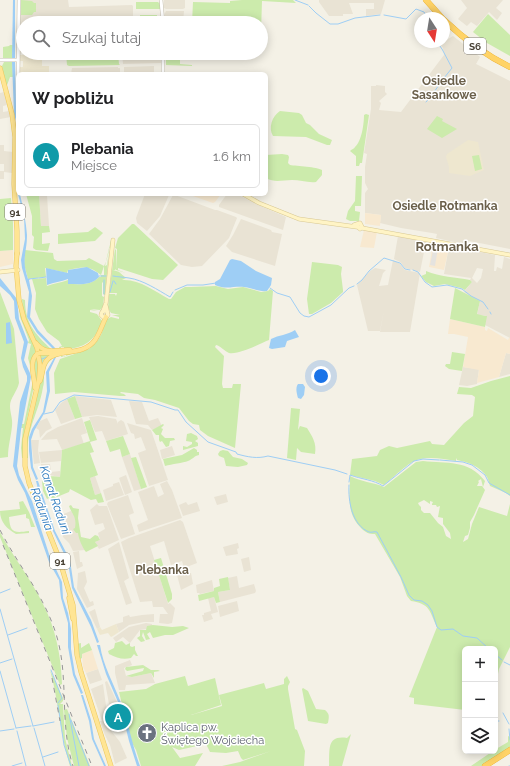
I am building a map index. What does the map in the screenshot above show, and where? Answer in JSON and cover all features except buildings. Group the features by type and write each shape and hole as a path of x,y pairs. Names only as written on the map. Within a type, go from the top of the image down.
{"highway":[{"path":"422,0 433,12"},
{"name":"S6","path":"426,0 437,12"},
{"name":"S6","path":"450,25 484,53 510,69"},
{"name":"S6","path":"450,29 483,55 510,69"},
{"path":"485,766 510,750"},
{"path":"490,766 510,753"}],"main road":[{"name":"91","path":"0,68 16,131 14,184 17,231 16,272 24,319 34,340 39,356 39,372 24,445 26,471 59,558 73,605 77,655 82,677 111,766"},
{"path":"247,196 259,203 296,218 357,226 360,229 362,227 369,228 510,255"},
{"path":"58,352 82,349 91,344 97,337 103,324 104,317 108,314 105,311 114,240"},
{"path":"2,272 16,272"},
{"path":"36,388 32,362 33,358 39,354 51,354 84,346 97,337"},
{"path":"34,340 42,349 51,354"},
{"path":"36,388 42,378 44,363 51,354"}],"street":[{"path":"18,16 19,0"},
{"path":"162,0 163,16"},
{"path":"16,45 15,60 17,72"},
{"path":"0,60 15,60"},
{"path":"163,60 163,72"}],"shaded area":[{"path":"21,0 68,0 69,7 133,6 133,16 20,16"},
{"path":"164,0 185,0 185,8 166,9 164,8"},
{"path":"319,0 385,0 381,14 366,16 366,9 374,9 374,3 349,3 353,14 329,16"},
{"path":"461,0 503,0 496,8 502,13 497,20 489,12 477,26 471,22 467,26 458,19 467,8"},
{"path":"166,11 184,11 184,16 165,16"},
{"path":"453,36 480,57 476,64 510,81 510,249 464,240 463,244 436,238 437,234 380,223 381,215 365,213 365,193 368,189 365,183 367,154 364,153 371,109 371,86 385,86 385,92 387,94 379,101 381,103 379,110 401,112 444,55 443,48 450,48 450,38"},
{"path":"42,60 42,66 49,66 49,72 20,72 20,67 23,67 23,61 20,61"},
{"path":"123,60 161,60 161,63 123,64"},
{"path":"154,66 154,72 124,72 124,67"},
{"path":"118,67 120,68 120,72 71,72 72,68"},
{"path":"4,92 7,105 3,106 3,112 9,111 11,117 0,119 0,93"},
{"path":"468,140 478,142 484,170 470,176 449,173 446,157 447,154"},
{"path":"0,145 4,145 4,151 13,152 12,173 4,172 4,179 0,179 0,171 4,171 4,164 0,164"},
{"path":"39,196 47,196 49,226 41,226"},
{"path":"144,196 169,196 160,216 147,231 137,223 136,218"},
{"path":"172,196 178,196 237,218 229,238 202,266 192,267 181,265 149,234 160,219"},
{"path":"193,196 220,196 213,203"},
{"path":"226,196 241,196 286,217 283,230 219,207"},
{"path":"365,213 381,215 380,226 365,224"},
{"path":"241,219 271,230 272,232 282,234 275,266 232,252 226,246"},
{"path":"364,230 377,232 374,248 360,247"},
{"path":"398,236 426,242 420,272 405,268 400,262 394,259"},
{"path":"433,244 449,247 444,270 429,267"},
{"path":"435,246 448,248 448,250 438,248 435,266 430,265"},
{"path":"449,246 495,255 494,271 496,271 497,267 502,269 504,257 510,259 510,338 485,325 486,316 477,315 480,301 472,298 464,292 472,282 470,280 471,278 444,274","holes":["477,268 483,269 481,278 477,283 472,278"]},
{"path":"13,250 13,264 0,267 0,251"},
{"path":"393,260 399,263 405,270 420,273 410,332 380,332 384,310 380,331 368,331 357,285 370,271 375,268 386,270 383,273 379,286 388,285"},
{"path":"450,319 485,327 485,330 487,331 488,328 508,340 510,338 510,354 506,353 499,377 477,383 479,370 463,367 468,337 448,334"},
{"path":"506,353 510,354 510,374 499,377"},
{"path":"463,367 479,369 477,384 467,386 459,385"},
{"path":"75,396 111,400 117,417 97,415 82,417"},
{"path":"67,399 75,419 61,424 55,410"},
{"path":"129,401 142,402 149,421 158,418 162,426 152,430 148,425 136,424"},
{"path":"98,416 116,419 118,424 121,420 124,422 128,434 106,441 102,431 95,432 89,417"},
{"path":"47,418 52,428 46,431 40,438 39,430 36,428 40,421"},
{"path":"82,418 87,433 81,435 84,444 62,450 57,439 41,440 47,433 58,427"},
{"path":"127,423 151,430 168,480 149,486 138,453 146,450 141,437 135,439 134,434 131,433"},
{"path":"31,440 39,440 38,450 40,463 34,464"},
{"path":"172,446 175,455 162,459 160,450"},
{"path":"62,450 61,461 41,463 39,452"},
{"path":"130,454 141,489 134,491 122,457"},
{"path":"41,464 50,464 51,472 60,471 60,477 49,475 42,476"},
{"path":"126,475 132,492 125,495 119,478"},
{"path":"95,476 101,493 95,495 90,478"},
{"path":"167,481 172,490 182,518 139,532 137,525 148,520 138,492 154,486 158,497 164,494 160,484"},
{"path":"119,482 124,495 106,501 103,490"},
{"path":"226,494 228,502 217,505 214,497"},
{"path":"128,495 134,513 129,515 135,534 121,539 107,504 108,502"},
{"path":"186,502 188,505 197,502 200,511 183,516 179,505"},
{"path":"97,504 99,506 107,506 119,540 99,549 95,542 100,540 98,533 105,529 103,523 95,525 90,510"},
{"path":"71,511 77,519 79,536 85,550 73,551 69,543 63,537 60,524 56,517"},
{"path":"180,520 183,522 197,563 184,568 182,561 171,565 164,541 150,546 168,604 170,603 175,608 172,623 159,623 160,614 168,614 163,607 153,607 152,601 140,602 121,542"},
{"path":"119,542 129,578 124,581 132,603 126,605 108,549"},
{"path":"238,543 238,554 226,556 223,547"},
{"path":"79,551 80,562 82,562 83,566 77,569 73,552"},
{"path":"249,557 251,570 244,572 241,559"},
{"path":"85,571 87,582 84,588 90,602 93,601 94,605 87,608 77,589 78,573"},
{"path":"191,573 193,584 181,590 177,575"},
{"path":"237,576 239,588 254,584 256,591 255,593 220,602 218,592 230,590 228,578"},
{"path":"212,580 214,591 200,594 197,593 196,585"},
{"path":"214,597 218,612 211,614 213,619 204,622 202,615 211,611 208,598"},
{"path":"237,601 239,611 220,617 218,606"},
{"path":"95,609 100,627 97,629 89,612"},
{"path":"154,614 154,622 129,625 119,632 116,624 123,622 123,617 129,615 130,617"},
{"path":"146,623 152,624 152,626 147,626 147,629 140,630 130,643 123,637 116,642 113,638 129,627"},
{"path":"116,624 119,632 111,637 108,633 100,635 97,629 100,627 102,630"},
{"path":"92,650 98,669 86,673 83,667 82,654"},
{"path":"130,660 132,665 124,668 126,676 132,677 151,673 155,683 126,685 125,690 119,690 115,666"},
{"path":"98,669 102,680 90,684 86,673"},
{"path":"107,681 117,702 109,704 105,682"},
{"path":"103,684 109,728 120,742 127,758 115,764 91,689"}],"green space":[{"path":"21,0 36,3 36,12 32,15 21,15"},
{"path":"159,0 160,9 136,9 136,2 159,3"},
{"path":"293,0 296,3 262,1 262,16 192,16 193,2 230,3 230,1"},
{"path":"488,14 510,35 510,56 487,43 473,32"},
{"path":"140,15 157,15 157,16"},
{"path":"13,45 12,59 3,59 3,47"},
{"path":"67,60 119,60 120,65 69,66 67,65"},
{"path":"166,60 180,60 180,64 192,66 166,65"},
{"path":"12,61 13,77 10,77 6,88 2,66 4,62"},
{"path":"280,111 299,113 302,115 306,123 319,134 332,140 330,145 306,137 273,136 271,129 272,122 277,113"},
{"path":"364,115 369,115 362,163 360,163 359,166 356,166 356,156 350,151 355,148 359,141 363,127"},
{"path":"437,116 443,119 442,121 457,129 442,138 427,129"},
{"path":"268,155 288,155 288,163 290,165 319,169 322,170 322,175 316,182 269,180"},
{"path":"479,155 482,169 475,171 472,156"},
{"path":"356,176 362,176 361,206 355,206 355,211 360,212 359,221 350,221 346,219 348,211 355,201"},
{"path":"27,196 39,196 41,226 49,226 50,232 42,233 42,244 50,243 48,251 36,250 33,248 34,237 32,235 32,216"},
{"path":"11,198 13,250 0,251 0,199"},
{"path":"132,224 134,224 178,265 163,280 152,279 118,268 118,270 126,273 116,270 117,249 115,248 118,238"},
{"path":"95,227 103,233 95,241 58,244 58,234 88,232"},
{"path":"115,249 116,269 113,270 126,274 119,272 126,278 122,280 141,283 169,299 171,299 176,292 185,287 216,286 228,289 243,287 261,292 268,291 270,289 273,291 269,340 243,351 233,353 229,353 216,345 215,347 224,356 223,388 232,388 233,384 241,384 235,448 208,436 200,430 199,425 193,424 189,421 179,408 144,398 138,394 121,392 120,393 126,396 120,396 74,392 55,394 54,373 60,359 89,349 101,335 107,319 111,317 119,319 119,317 112,315 120,315 111,313 108,308 109,294 115,294 116,296 117,293 109,293"},
{"path":"25,250 53,253 54,259 57,261 86,260 89,258 104,266 101,275 89,268 68,270 67,273 45,268 46,277 28,279 24,264"},
{"path":"109,251 105,295 103,294 103,282 102,283 102,296 104,297 103,307 100,310 90,309 98,311 90,310 90,312 97,314 102,321 99,328 93,338 83,345 71,349 64,349 64,347 61,347 61,351 84,348 61,355 63,357 61,357 59,347 62,346 59,341 47,332 35,309 36,293 32,279 46,278 47,286 68,280 68,284 84,284 92,282 101,277 101,275 104,275 104,266 106,261 105,266 107,265"},
{"path":"312,262 338,265 342,267 341,274 343,292 331,303 312,314 309,314 307,299"},
{"path":"426,271 442,276 470,280 472,282 465,290 445,284 434,286 426,282 421,276 426,274"},
{"path":"455,288 480,301 477,314 487,316 485,327 450,319"},
{"path":"0,292 14,329 19,383 10,403 12,423 8,457 0,458"},
{"path":"18,299 23,318 38,357 38,374 36,384 33,363 34,359 36,359 36,353 31,362 34,378 32,379 28,358 31,344 28,343 29,340 20,317"},
{"path":"22,299 25,300 25,308 32,328 52,352 52,357 51,355 45,361 39,382 41,361 37,345 45,351 51,352 50,350 45,350 40,346 35,339 24,313"},
{"path":"84,350 83,351 66,356 66,354"},
{"path":"452,352 465,354 462,371 449,369 445,366 446,364 450,364"},
{"path":"51,358 44,371 46,362 47,360 49,361"},
{"path":"44,371 44,385 30,430 28,458 25,458 27,428"},
{"path":"510,376 510,496 490,486 487,477 481,470 470,464 457,460 456,458 456,461 431,458 417,460 404,468 384,485 375,481 350,475 352,459 377,456 380,450 389,446 397,448 430,441 432,444 444,445 464,423 473,416 475,397 472,395 457,394 459,387 471,388"},
{"path":"32,379 34,380 34,386 25,429 22,458 21,448 23,428 21,428 22,424 24,424"},
{"path":"75,396 82,417 75,419 67,399"},
{"path":"291,408 300,409 298,430 300,426 307,428 314,440 315,446 315,454 301,452 297,448 296,460 287,458"},
{"path":"90,420 97,440 90,442 94,452 90,453 98,475 90,478 95,495 101,493 104,502 98,503 96,499 91,500 70,489 69,492 52,499 51,497 47,499 43,491 42,481 48,477 60,477 62,450 90,441 84,422"},
{"path":"163,424 161,434 165,438 174,438 175,440 170,441 169,446 166,447 162,441 160,442 159,435 156,435 152,430"},
{"path":"191,433 197,436 198,439 195,441 198,443 198,446 183,450 183,446 187,447 192,444 192,442 186,441 187,434"},
{"path":"123,436 130,454 122,457 120,449 110,452 106,441"},
{"path":"194,448 197,452 199,452 199,455 186,462 165,466 163,459 182,455"},
{"path":"223,450 228,451 233,457 242,459 248,463 247,465 238,467 226,466 224,458 218,454"},
{"path":"136,457 147,487 141,489 131,458"},
{"path":"423,461 457,464 472,469 485,481 483,487 481,479 478,481 477,486 482,486 485,490 470,522 468,535 465,536 463,542 468,539 479,507 507,516 510,504 510,647 498,674 498,646 462,646 462,710 414,704 414,698 409,697 437,627 428,609 422,604 411,601 407,596 400,577 375,534 364,531 353,516 350,504 350,476 358,480 384,487 416,462","holes":["424,500 430,504 430,501 433,502 432,505 436,505 437,507 440,506 438,517 443,518 443,524 450,533 451,539 446,536 443,527 430,513 424,513 421,510 418,503"]},
{"path":"23,501 35,527 31,527 29,519 26,518 26,514 9,517 10,526 14,531 29,531 29,533 16,534 5,525 1,519 0,511 20,509 19,502"},
{"path":"71,505 73,508 79,509 78,518 81,537 90,539 95,535 98,536 100,540 95,542 98,546 86,552 83,548 78,533 76,533 73,529 75,528 75,521 69,506"},
{"path":"0,532 48,613 57,643 62,684 60,685 0,537"},
{"path":"161,558 172,594 172,599 168,603 154,560"},
{"path":"228,577 230,590 218,592 220,602 216,603 214,597 199,601 198,595 214,591 214,588 220,586 219,579"},
{"path":"153,625 172,627 183,626 189,628 173,635 153,638 150,632 147,634 150,639 146,640 143,632 142,636 145,641 141,642 137,638 140,636 140,630 146,630 147,626"},
{"path":"122,641 126,645 130,643 130,646 135,646 138,656 134,654 131,658 123,659 109,654 108,651 114,648 115,643"},
{"path":"81,643 81,648 89,643 92,650 82,654 82,658 80,659 77,644"},
{"path":"143,665 151,670 160,671 154,672 154,678 151,673 132,677 126,676 143,671 144,668 127,671 125,669 126,667"},
{"path":"50,670 63,698 63,701 60,704 63,704 65,738 72,766 70,766 67,754"},
{"path":"185,676 188,686 215,678 221,705 191,715 222,706 219,695 264,683 266,689 284,684 284,679 287,676 290,682 288,689 295,729 297,730 305,751 304,766 222,766 240,762 271,751 243,760 238,751 226,753 210,752 206,744 179,750 172,747 180,758 203,753 195,766 141,766 136,750 131,741 119,692 146,689 155,684"},
{"path":"303,688 308,691 316,709 325,710 328,713 328,723 308,721"},
{"path":"67,709 90,766 74,766 67,738 64,710"},
{"path":"351,734 342,766 329,766 330,745 332,741 340,738 347,738"},
{"path":"508,736 510,737 510,748 482,766 471,766 489,754 498,754 498,748 508,742"}],"water":[{"path":"13,0 15,0 15,59 12,59"},
{"path":"15,61 16,120 14,114 12,62"},
{"path":"19,196 20,196 27,230 25,266 28,279 30,279 32,296 30,317 38,330 56,349 57,355 49,372 50,391 45,412 34,431 31,440 33,467 38,479 36,480 31,468 29,437 32,429 43,412 47,391 46,372 54,358 54,350 37,333 27,317 29,292 21,260 25,239 24,217"},
{"path":"230,260 241,261 256,271 272,278 271,285 267,291 244,287 226,288 215,285 215,282 220,279"},
{"path":"87,267 98,273 99,277 96,280 89,283 68,284 68,270"},
{"path":"46,268 68,273 68,279 47,285"},
{"path":"0,278 17,299 19,319 28,342 24,360 31,377 21,430 17,466 19,475 32,501 49,554 62,582 63,598 71,629 71,649 75,674 83,693 81,694 73,675 68,647 68,623 61,598 59,580 49,562 25,493 13,466 20,402 27,381 27,376 21,358 24,342 15,318 14,301 0,286"},
{"path":"10,322 12,343 6,344 6,323"},
{"path":"295,330 299,337 287,341 285,347 269,348 271,339"},
{"path":"298,384 303,384 305,387 304,395 301,399 298,398 297,393"},
{"path":"36,481 38,481 55,531 70,560 74,587 91,620 99,642 97,643 72,588 68,562 52,529"},
{"path":"97,645 100,645 106,668 121,703 140,766 137,766 121,709 106,674"},
{"path":"81,695 83,695 91,720 94,739 106,766 104,766 92,739 89,721"}],"waterway":[{"path":"295,0 308,5"},
{"path":"309,6 330,24 338,24 355,18 380,15"},
{"path":"384,15 406,19 416,9 424,12"},
{"path":"441,48 452,68 444,78"},
{"path":"440,85 444,79"},
{"path":"434,92 439,85"},
{"path":"430,98 434,93"},
{"path":"426,102 429,99"},
{"path":"357,284 384,258 400,263 405,269 410,270"},
{"path":"413,270 418,272 425,282 432,287 447,285 462,289 471,296 483,302 488,309"},
{"path":"99,276 106,276"},
{"path":"113,276 140,281 170,297 173,292"},
{"path":"39,278 46,277"},
{"path":"29,279 38,278"},
{"path":"104,280 104,294"},
{"path":"110,292 113,281"},
{"path":"175,290 187,285 216,283"},
{"path":"270,288 277,293 290,297 300,313 309,317 331,305 349,288 354,286"},
{"path":"42,359 50,356"},
{"path":"41,358 42,362"},
{"path":"44,414 53,412 60,402 74,395 151,402 178,410 186,422 208,442 236,452 237,454 252,457 268,456 335,470 347,474"},
{"path":"349,482 350,475 372,481 383,486 414,461 423,459 439,460"},
{"path":"440,460 463,462 472,465 485,475 489,483 510,495"},
{"path":"349,485 350,505 355,518 363,529 369,532 377,532 409,595 414,600 422,601 428,605 432,611 437,627 441,630 453,629 463,636 477,638 486,646"},
{"path":"0,593 10,589"},
{"path":"0,609 33,726"},
{"path":"8,635 27,628"},
{"path":"498,657 502,660"},
{"path":"0,663 12,659"},
{"path":"504,662 510,665"},
{"path":"51,670 62,698 58,703"},
{"path":"0,671 16,728"},
{"path":"58,705 64,745 71,766"},
{"path":"503,713 509,724"},
{"path":"69,714 79,766"},
{"path":"71,720 89,766"},
{"path":"33,726 54,722"},
{"path":"16,728 31,726"},
{"path":"34,728 45,766"},
{"path":"0,731 14,729"},
{"path":"509,729 510,740"},
{"path":"17,731 26,766"},
{"path":"43,757 58,752"},
{"path":"12,766 22,763"}],"railway":[{"path":"0,530 41,600 48,614 59,645 62,660 65,721 69,751 73,766"},
{"path":"3,545 92,766"},
{"path":"52,678 60,721"}],"place":[{"name":"Plebania","path":"118,717"},
{"name":"Kaplica pw. Świętego Wojciecha","path":"147,733"}],"district":[{"name":"Osiedle Sasankowe","path":"444,88"},
{"name":"Osiedle Rotmanka","path":"445,206"},
{"name":"Rotmanka","path":"447,246"},
{"name":"Plebanka","path":"162,570"}],"water label":[{"name":"Kanał Raduni","path":"55,500"},
{"name":"Radunia","path":"42,509"}]}
